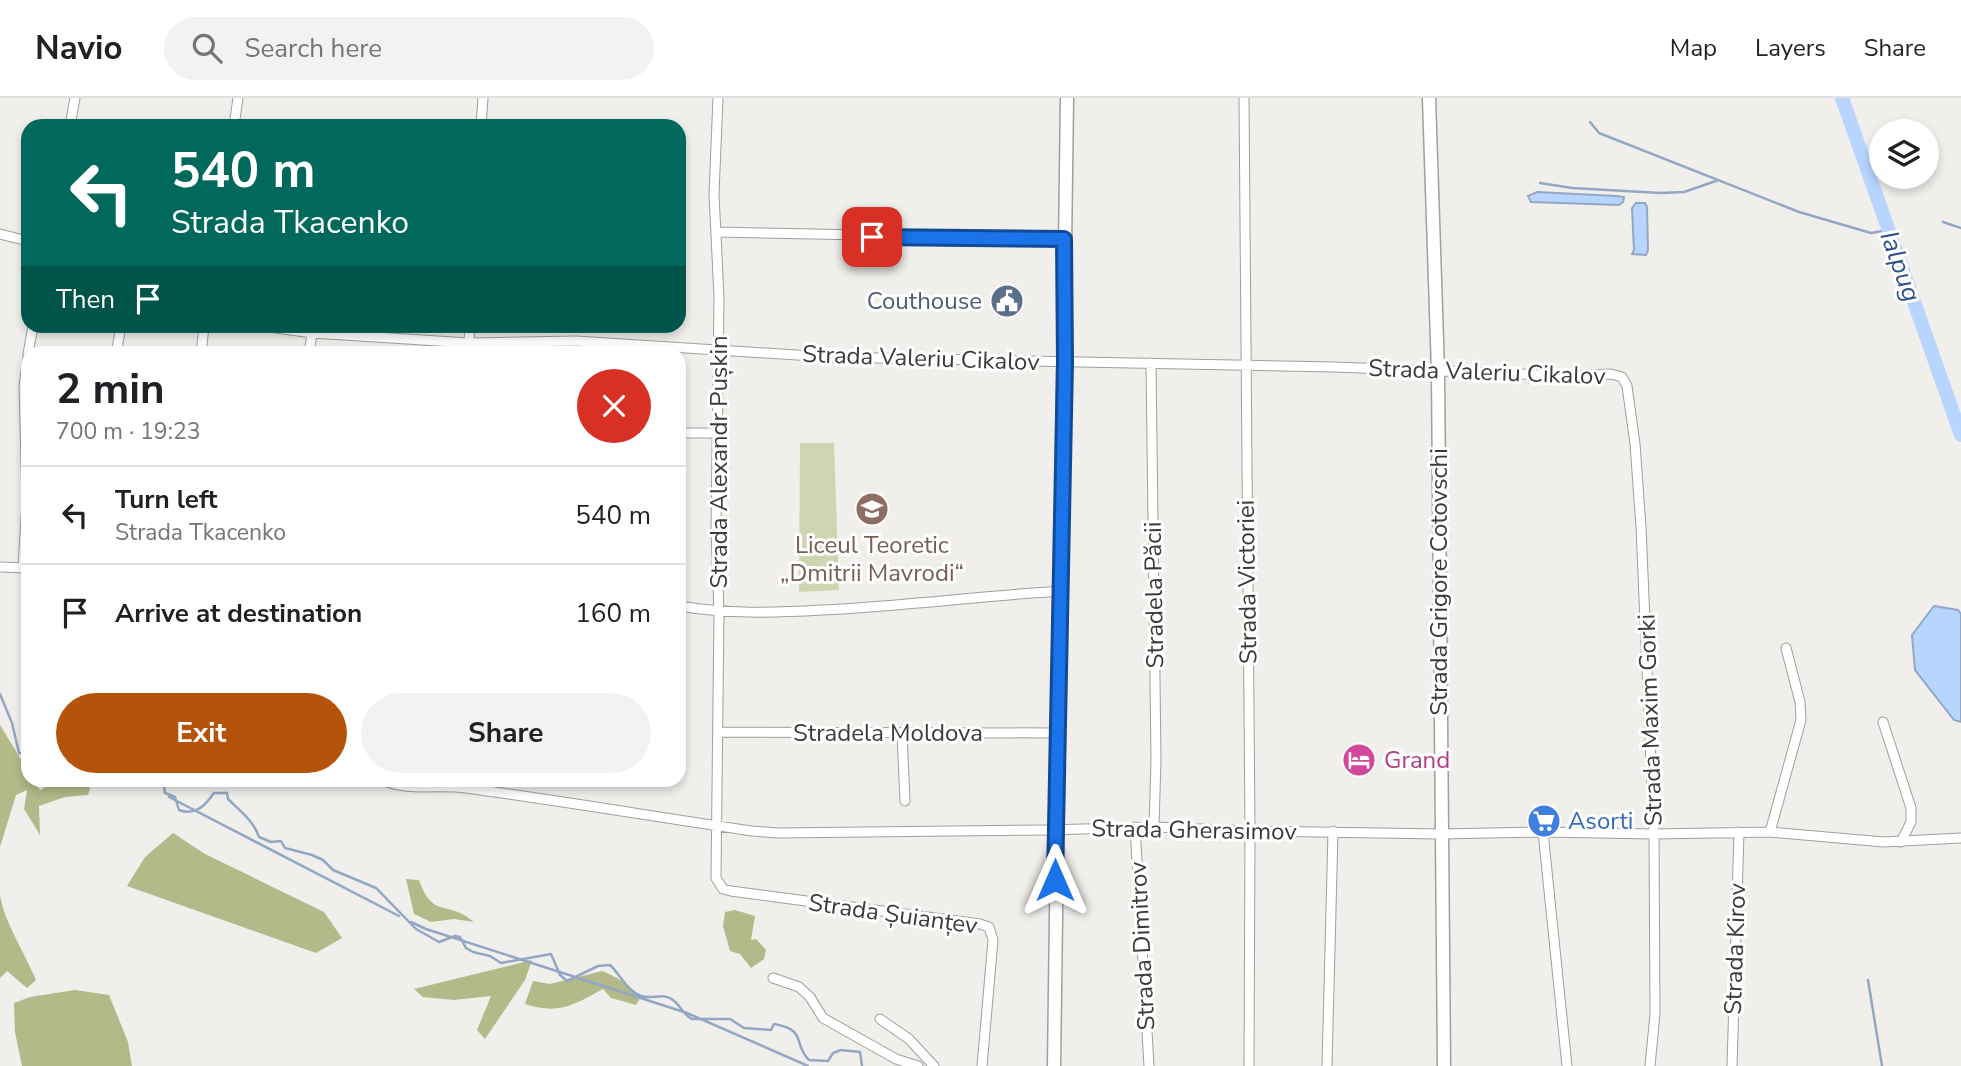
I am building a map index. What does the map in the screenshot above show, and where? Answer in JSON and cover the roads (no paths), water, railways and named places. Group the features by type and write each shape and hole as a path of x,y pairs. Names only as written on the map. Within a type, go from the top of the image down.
{"main road":[{"path":"1054,1066 1067,98"},
{"name":"Strada Grigore Cotovschi","path":"1429,98 1438,371 1444,1066"}],"street":[{"path":"71,119 75,98"},
{"path":"235,119 238,98"},
{"path":"482,119 483,98"},
{"name":"Strada Alexandr Pușkin","path":"717,826 719,613 716,530 719,350 714,194 718,98"},
{"name":"Strada Victoriei","path":"1244,98 1250,831 1249,1066"},
{"path":"716,232 1064,239"},
{"path":"0,234 21,240"},
{"path":"310,346 312,333"},
{"name":"Strada Valeriu Cikalov","path":"312,333 469,343 576,341 655,346"},
{"path":"469,346 470,333"},
{"name":"Strada Valeriu Cikalov","path":"686,348 828,357 1151,363 1570,376 1611,374 1622,377"},
{"name":"Stradela Păcii","path":"1151,363 1156,760 1154,827"},
{"name":"Strada Maxim Gorki","path":"1622,377 1628,386 1638,473 1654,834 1654,1014 1650,1066"},
{"path":"686,433 718,433"},
{"path":"0,567 21,568"},
{"path":"686,607 719,613 755,614 1061,591"},
{"path":"1770,832 1801,720 1800,702 1786,649"},
{"path":"1883,722 1911,808 1911,822 1901,842"},
{"name":"Stradela Moldova","path":"718,732 1059,733"},
{"path":"902,734 905,801"},
{"name":"Strada Gherasimov","path":"477,787 752,831 806,833 1154,827 1441,834 1770,832 1884,842 1961,838"},
{"name":"Strada Șuianțev","path":"717,826 716,878 723,889 770,898 989,927 993,940 982,1066"},
{"name":"Strada Dimitrov","path":"1135,827 1149,1066"},
{"path":"1327,1066 1333,831"},
{"path":"1543,832 1567,1066"},
{"name":"Strada Kirov","path":"1732,1066 1738,832"},
{"path":"773,978 799,987 823,1018 896,1059 918,1066"},
{"path":"880,1019 909,1039 934,1066"}],"water":[{"path":"1537,192 1624,197 1619,205 1531,202 1528,196"},
{"path":"1636,203 1645,203 1647,207 1646,255 1632,254 1632,208"},
{"path":"1934,606 1958,610 1961,614 1961,722 1954,720 1915,670 1912,635"}],"waterway":[{"name":"Ialpug","path":"1842,98 1961,435"},
{"path":"1590,122 1599,133 1799,212 1871,233 1888,230"},
{"path":"1540,183 1572,188 1661,193 1684,192 1716,181"},
{"path":"1943,222 1961,228"},
{"path":"0,694 21,753"},
{"path":"164,787 165,793 175,797 179,810 185,812 199,809 214,793 227,793 228,799 250,821 259,837 271,842 281,841 285,848 312,855 323,860 333,870 376,888 416,929 439,942 455,936 460,937 466,948 490,956 501,963 551,954 560,975 567,981 598,966 610,965 636,994 669,998 692,1019 730,1019 744,1028 771,1030 774,1024 785,1027 796,1034 809,1060 828,1061 833,1053 841,1050 860,1052 862,1066"},
{"path":"169,797 399,916"},
{"path":"411,922 687,1013 808,1066"},
{"path":"1868,980 1882,1066"}],"place":[{"name":"Couthouse","path":"1007,301"},
{"name":"Liceul Teoretic „Dmitrii Mavrodi“","path":"872,509"},
{"name":"Grand","path":"1359,760"},
{"name":"Asorti","path":"1544,821"}]}
